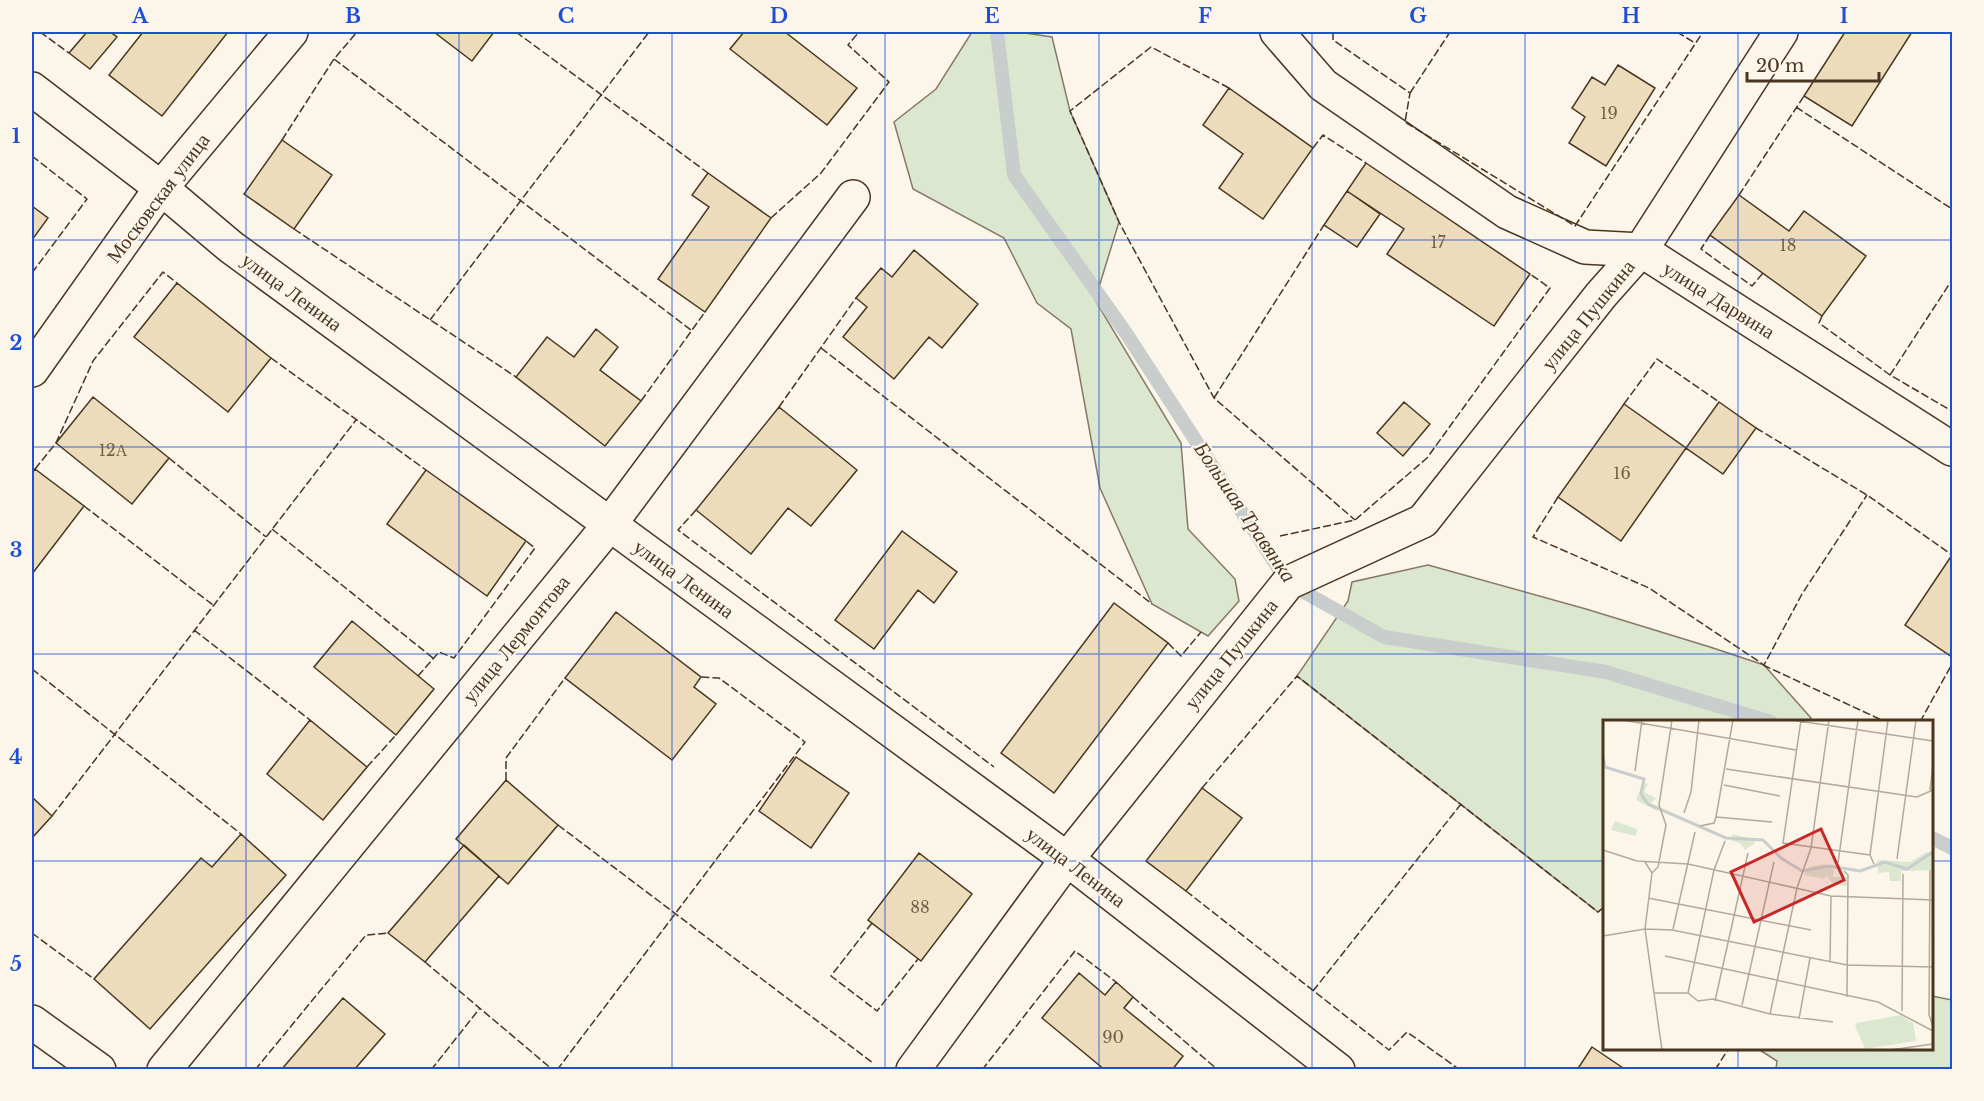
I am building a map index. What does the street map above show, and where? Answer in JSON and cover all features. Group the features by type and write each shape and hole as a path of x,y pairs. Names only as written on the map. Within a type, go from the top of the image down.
{"street":[{"name":"Московская улица","path":"32,370 161,188 291,32"},
{"name":"улица Дарвина","path":"1277,32 1323,85 1506,212 1585,247 1641,250 1953,449"},
{"name":"улица Пушкина","path":"913,1070 1067,859 1288,583 1424,521 1601,295 1641,250 1781,32"},
{"name":"улица Ленина","path":"32,89 161,188 231,247 1067,859 1338,1070"},
{"name":"улица Лермонтова","path":"164,1070 610,524 853,197"},
{"path":"32,1022 99,1070"}],"green space":[{"path":"972,32 1018,32 1052,37 1070,111 1119,222 1095,300 1181,443 1188,529 1235,579 1239,601 1208,636 1152,604 1100,488 1071,329 1037,303 1004,238 913,189 894,122 936,89"},
{"path":"1428,565 1586,609 1764,665 1811,718 1809,720 1603,720 1603,908 1598,912 1297,676 1348,601 1352,582"},
{"path":"1933,996 1952,1000 1952,1069 1776,1069 1777,1061 1760,1050 1933,1050"}],"building":[{"path":"87,32 110,32 117,37 90,69 69,53"},
{"path":"143,32 228,32 162,116 109,75"},
{"path":"434,32 494,32 472,61"},
{"path":"744,32 785,32 857,88 827,125 730,49"},
{"path":"1845,32 1912,32 1852,126 1804,96"},
{"path":"1618,65 1655,88 1606,166 1569,143 1585,117 1572,108 1592,77 1605,85"},
{"path":"1229,88 1313,148 1263,219 1219,188 1243,154 1203,125"},
{"path":"282,140 332,175 294,229 244,194"},
{"path":"1366,163 1530,274 1494,326 1387,254 1404,229 1347,191"},
{"path":"708,173 771,218 705,312 658,279 709,207 692,195"},
{"path":"1347,191 1380,214 1357,247 1324,225"},
{"path":"1739,195 1789,231 1804,211 1866,256 1822,316 1710,235"},
{"path":"32,206 48,218 32,240"},
{"path":"914,250 978,304 942,348 929,337 894,379 843,337 867,307 856,298 881,268 892,277"},
{"path":"177,283 271,358 228,412 134,337"},
{"path":"596,329 618,347 600,370 641,401 605,446 516,377 547,337 574,357"},
{"path":"93,397 169,458 132,504 56,443"},
{"path":"1404,402 1430,424 1403,456 1377,433"},
{"path":"1719,402 1756,428 1723,474 1686,448"},
{"path":"1624,404 1686,448 1621,541 1558,497"},
{"path":"779,407 857,470 811,526 788,508 751,554 696,510"},
{"path":"35,469 84,506 32,574 32,473"},
{"path":"426,470 526,541 487,596 387,524"},
{"path":"902,531 957,572 934,603 918,590 874,649 835,620"},
{"path":"1952,555 1952,657 1905,625"},
{"path":"1114,603 1168,643 1054,793 1001,753"},
{"path":"616,612 701,677 694,687 716,704 672,760 565,678"},
{"path":"352,621 434,689 396,735 314,667"},
{"path":"310,720 367,767 323,820 267,774"},
{"path":"796,757 849,793 811,848 759,811"},
{"path":"506,780 558,825 508,884 456,839"},
{"path":"1202,788 1242,818 1186,891 1146,861"},
{"path":"32,797 52,816 32,838"},
{"path":"241,834 286,875 150,1029 94,979 201,858 212,867"},
{"path":"464,845 499,876 425,962 388,933"},
{"path":"919,853 972,894 921,961 868,920"},
{"path":"1079,973 1105,995 1116,982 1133,997 1124,1008 1183,1056 1172,1070 1105,1070 1042,1018"},
{"path":"343,998 385,1034 354,1070 281,1070"},
{"path":"1592,1047 1626,1070 1577,1070"}],"waterway":[{"name":"Большая Травянка","path":"997,32 1014,175 1126,333 1288,583 1384,637 1606,672 1764,720"},
{"name":"Большая Травянка","path":"1933,838 1952,848"}],"fence":[{"path":"40,32 69,53"},
{"path":"282,140 334,59 357,32"},
{"path":"516,32 708,173"},
{"path":"430,320 649,32"},
{"path":"771,218 821,173 889,82 848,45 859,32"},
{"path":"1333,32 1333,40 1410,93 1405,122 1575,226 1703,32"},
{"path":"1410,93 1450,32"},
{"path":"1677,32 1695,43"},
{"path":"1229,88 1151,47 1070,111 1119,222 1214,398 1355,520"},
{"path":"334,59 691,330"},
{"path":"1739,195 1804,96"},
{"path":"1796,107 1952,209"},
{"path":"1313,148 1323,135 1366,163"},
{"path":"32,156 87,199 32,273"},
{"path":"1214,398 1324,225"},
{"path":"294,229 516,377"},
{"path":"1710,235 1701,249 1752,286 1763,273"},
{"path":"35,469 56,443 93,361 163,272 177,283"},
{"path":"1280,536 1355,520 1427,458 1550,288 1530,274"},
{"path":"1890,375 1952,280"},
{"path":"779,407 856,298"},
{"path":"641,401 705,312"},
{"path":"1822,316 1819,323 1890,375 1952,411"},
{"path":"821,348 1152,604"},
{"path":"271,358 426,470"},
{"path":"1624,404 1657,359 1719,402"},
{"path":"52,816 356,420"},
{"path":"1756,428 1867,495 1952,555"},
{"path":"169,458 266,537"},
{"path":"1558,497 1533,537 1649,588 1764,665 1802,594 1867,495"},
{"path":"84,506 213,605"},
{"path":"696,510 678,530 994,767"},
{"path":"272,529 433,658"},
{"path":"418,676 439,652 454,658 535,548 526,541"},
{"path":"194,630 310,720"},
{"path":"1168,643 1181,656 1201,632"},
{"path":"1921,720 1952,664"},
{"path":"1763,665 1882,720"},
{"path":"32,669 241,834"},
{"path":"1202,788 1297,676 1598,912 1603,908"},
{"path":"557,1070 805,742 719,678 701,677"},
{"path":"506,780 506,758 565,678"},
{"path":"367,767 396,735"},
{"path":"1313,991 1461,804"},
{"path":"558,825 873,1063"},
{"path":"1186,891 1389,1050 1407,1032 1460,1070"},
{"path":"872,923 831,976 877,1011 918,959"},
{"path":"32,933 94,979"},
{"path":"255,1070 366,935 388,933"},
{"path":"982,1070 1075,951 1116,982"},
{"path":"425,962 553,1070"},
{"path":"1133,997 1218,1070"},
{"path":"431,1070 480,1008"},
{"path":"1715,1070 1728,1050"}]}
